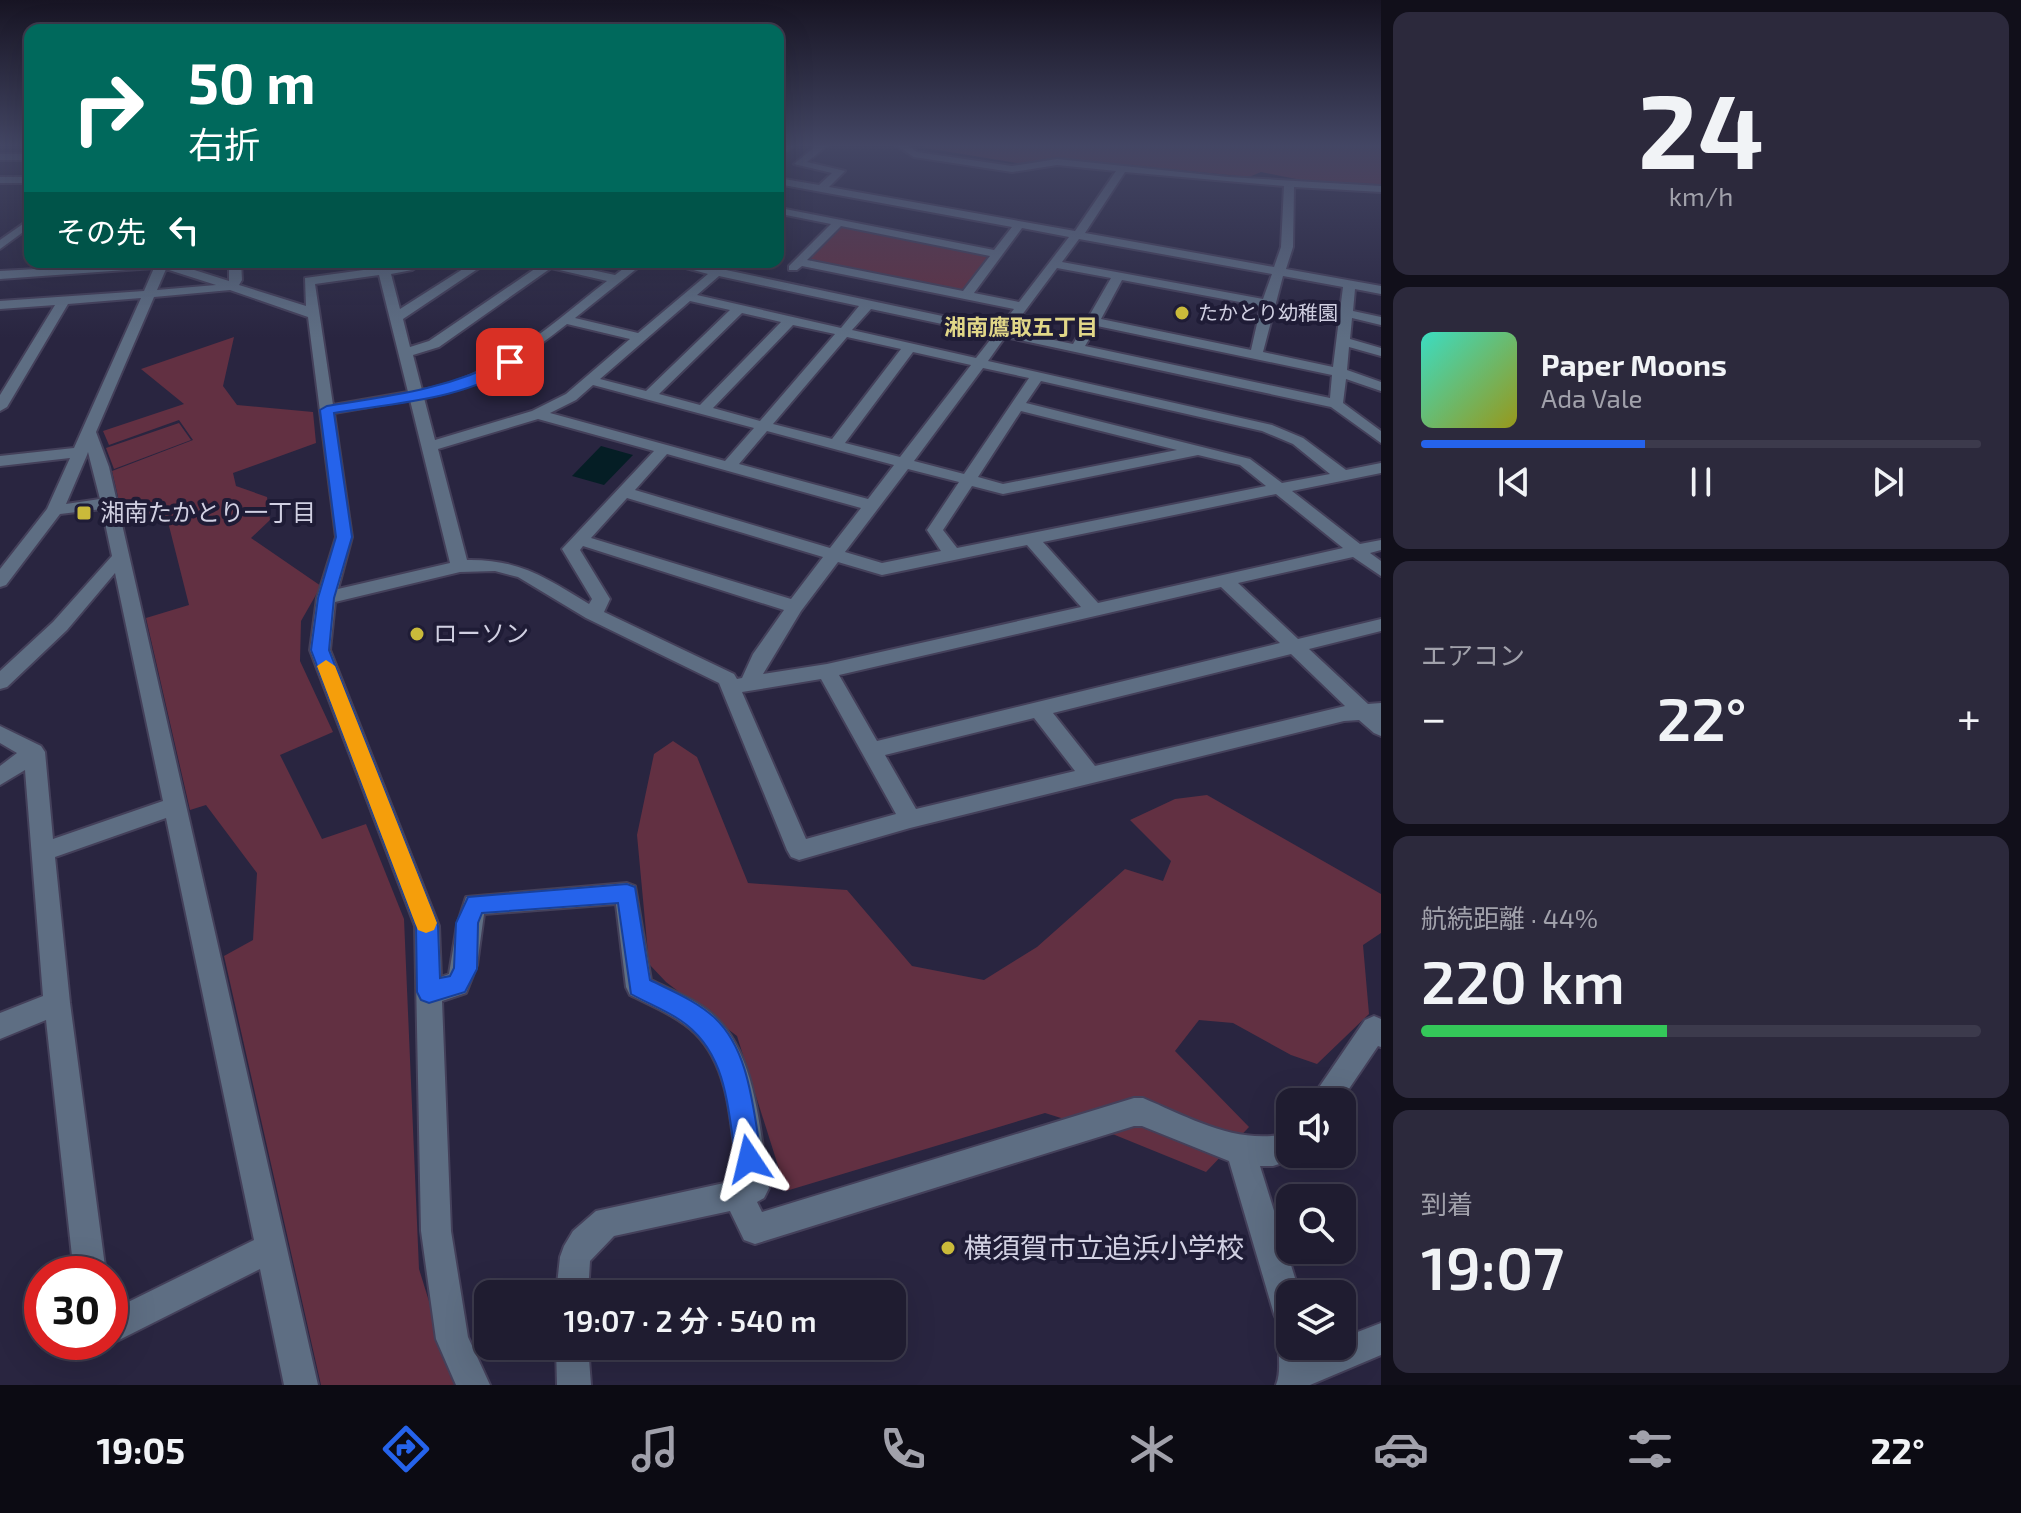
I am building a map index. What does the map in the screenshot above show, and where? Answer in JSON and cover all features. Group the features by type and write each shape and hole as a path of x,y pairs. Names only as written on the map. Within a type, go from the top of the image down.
{"street":[{"path":"813,209 838,223 997,254"},
{"path":"869,209 1019,225 1381,290"},
{"path":"738,686 1095,209"},
{"path":"1256,355 1268,304 1287,247 1288,209"},
{"path":"777,285 838,223"},
{"path":"966,295 1019,225"},
{"path":"0,246 24,227"},
{"path":"799,262 1024,307"},
{"path":"1056,264 1268,304"},
{"path":"0,275 65,268"},
{"path":"0,581 55,510 161,268"},
{"path":"178,268 308,311 315,316"},
{"path":"0,305 231,286 236,280 235,268"},
{"path":"373,268 309,281 344,537 326,598 320,650 427,926 436,1231 452,1339 473,1385"},
{"path":"384,268 460,566"},
{"path":"397,317 473,268"},
{"path":"405,353 434,344 537,268"},
{"path":"566,268 616,279"},
{"path":"327,410 458,386 496,370 631,268"},
{"path":"695,268 1077,349 1283,434 1343,476"},
{"path":"429,447 537,414 571,397 722,268"},
{"path":"1077,349 1119,275"},
{"path":"1336,404 1350,283"},
{"path":"688,297 1037,376 1336,404 1381,438"},
{"path":"0,407 64,300"},
{"path":"729,466 867,305"},
{"path":"650,395 738,310"},
{"path":"1346,313 1381,321"},
{"path":"564,319 641,338"},
{"path":"703,410 789,321"},
{"path":"1093,321 1339,372 1381,387"},
{"path":"1344,341 1381,352"},
{"path":"836,444 909,348"},
{"path":"952,554 935,530 1037,376"},
{"path":"592,381 1003,489 1200,450"},
{"path":"1019,406 1245,462 1381,570"},
{"path":"537,414 874,506"},
{"path":"90,434 120,557 301,1385"},
{"path":"593,614 601,599 571,549 664,449"},
{"path":"0,461 81,452"},
{"path":"624,492 882,569 1381,468"},
{"path":"55,510 108,503"},
{"path":"578,539 795,607"},
{"path":"1032,540 1094,611"},
{"path":"738,686 827,671 1381,545"},
{"path":"0,682 60,626 120,557"},
{"path":"326,598 460,566 496,565 524,573 593,614 727,679 738,686 799,850 910,819 1344,714 1371,711"},
{"path":"1225,581 1293,647 1371,711 1381,728"},
{"path":"873,750 1381,625"},
{"path":"827,671 910,819"},
{"path":"1039,709 1091,776"},
{"path":"0,734 34,752"},
{"path":"0,777 34,752"},
{"path":"34,752 57,1003 88,1256"},
{"path":"43,852 174,806"},
{"path":"429,992 457,985 466,969 467,923 475,904 627,893 639,987 688,1012 721,1043 734,1074 754,1188 738,1195 607,1222 584,1242 575,1257 573,1280"},
{"path":"0,1026 57,1003"},
{"path":"1333,1088 1374,1029 1381,1034"},
{"path":"738,1195 755,1229 1134,1112 1143,1112 1241,1151 1276,1153"},
{"path":"1241,1151 1280,1280"},
{"path":"128,1319 272,1247"},
{"path":"1295,1367 1381,1339"},
{"path":"573,1360 574,1385"}],"shaded area":[{"path":"839,226 989,254 963,293 808,261"},
{"path":"234,337 223,386 237,405 313,412 316,443 233,473 236,486 267,497 270,520 251,538 321,586 301,621 300,661 333,732 280,755 322,839 366,824 404,919 419,1269 455,1385 321,1385 224,956 253,940 257,873 206,805 190,810 146,618 189,605 167,518 122,514 112,471 193,440 179,420 109,445 103,431 184,404 141,369"},
{"path":"179,423 191,440 114,469 106,448"},
{"path":"673,741 697,757 748,883 847,890 912,966 984,980 1037,947 1125,869 1163,881 1171,861 1130,820 1175,799 1207,795 1381,894 1381,933 1363,945 1369,1014 1317,1064 1291,1055 1233,1023 1199,1020 1175,1051 1249,1127 1206,1172 1115,1135 1045,1113 786,1191 737,1036 666,982 649,964 637,835 654,754"}],"water":[{"path":"601,446 633,455 604,485 572,476"}],"slow traffic":[{"path":"326,666 426,923"}],"place":[{"name":"たかとり幼稚園","path":"1182,313"},
{"name":"湘南たかとり一丁目","path":"84,513"},
{"name":"ローソン","path":"417,634"},
{"name":"横須賀市立追浜小学校","path":"948,1248"}],"district":[{"name":"湘南鷹取五丁目","path":"1021,327"}],"route":[{"path":"510,362 480,378 441,391 327,410 344,537 326,598 320,650 427,926 429,992 457,985 466,969 467,923 475,904 627,893 639,987 688,1012 721,1043 734,1074 749,1159"}]}
